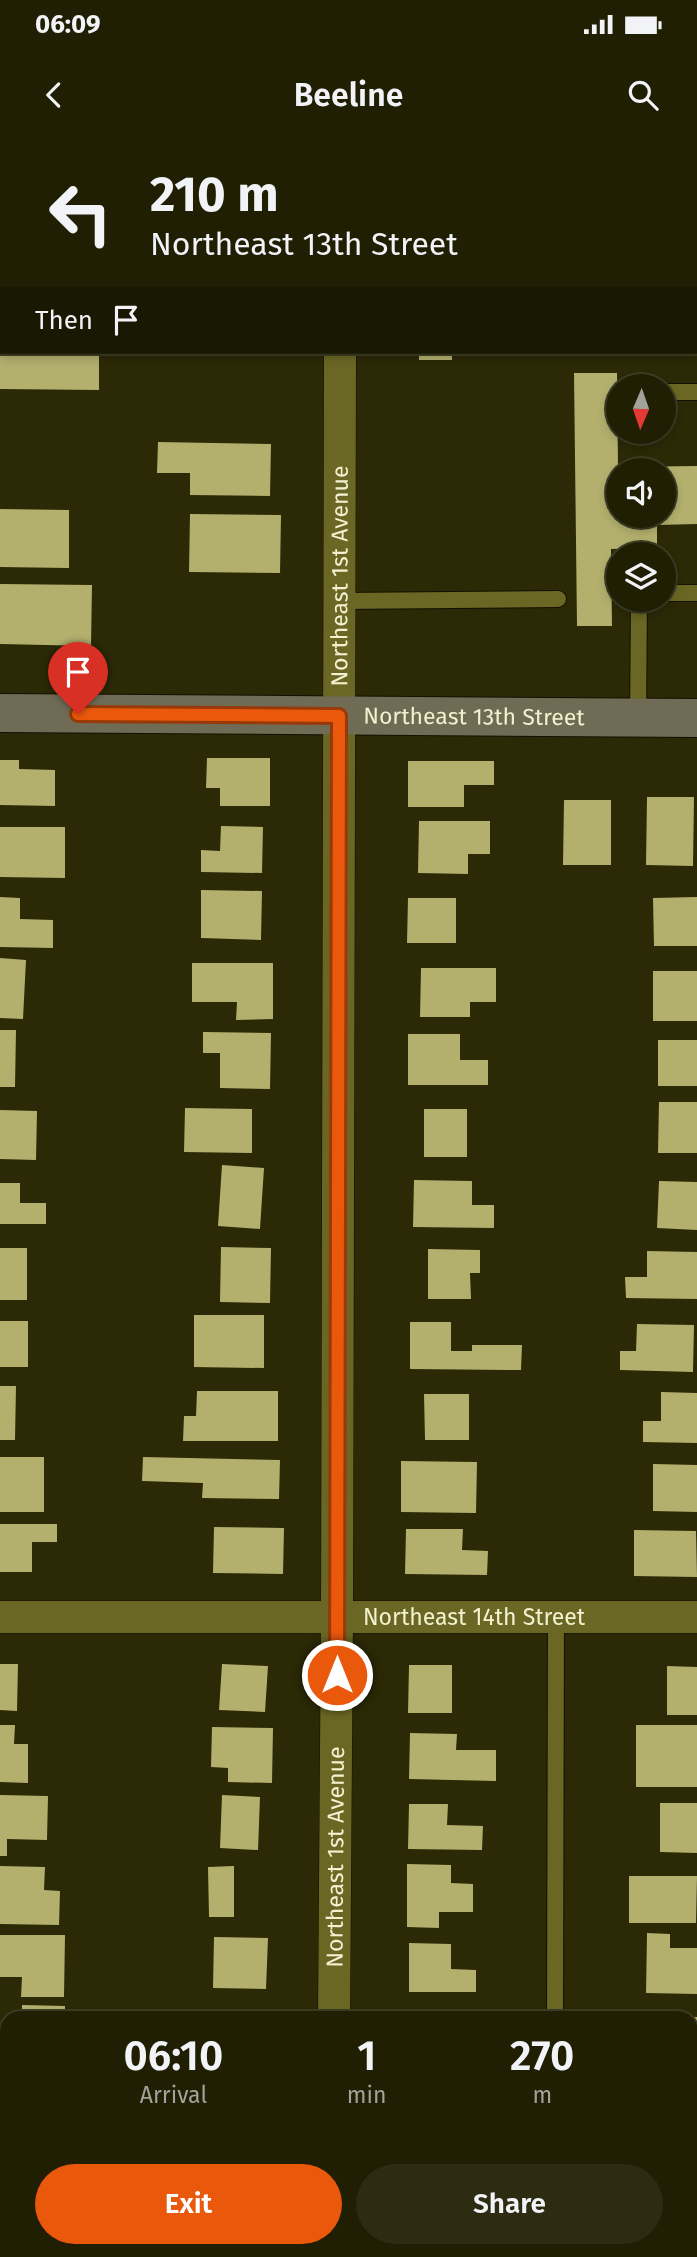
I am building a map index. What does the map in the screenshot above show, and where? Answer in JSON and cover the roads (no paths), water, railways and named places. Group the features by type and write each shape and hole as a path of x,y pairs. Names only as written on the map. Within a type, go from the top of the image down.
{"street":[{"name":"Northeast 1st Avenue","path":"334,2011 340,354"},
{"name":"Northeast 13th Street","path":"0,713 697,718"},
{"name":"Northeast 14th Street","path":"0,1617 697,1617"}],"lane":[{"path":"676,392 697,392"},
{"path":"676,593 697,593"},
{"path":"340,601 558,598"},
{"path":"638,718 639,612"},
{"path":"555,2011 556,1617"}]}
